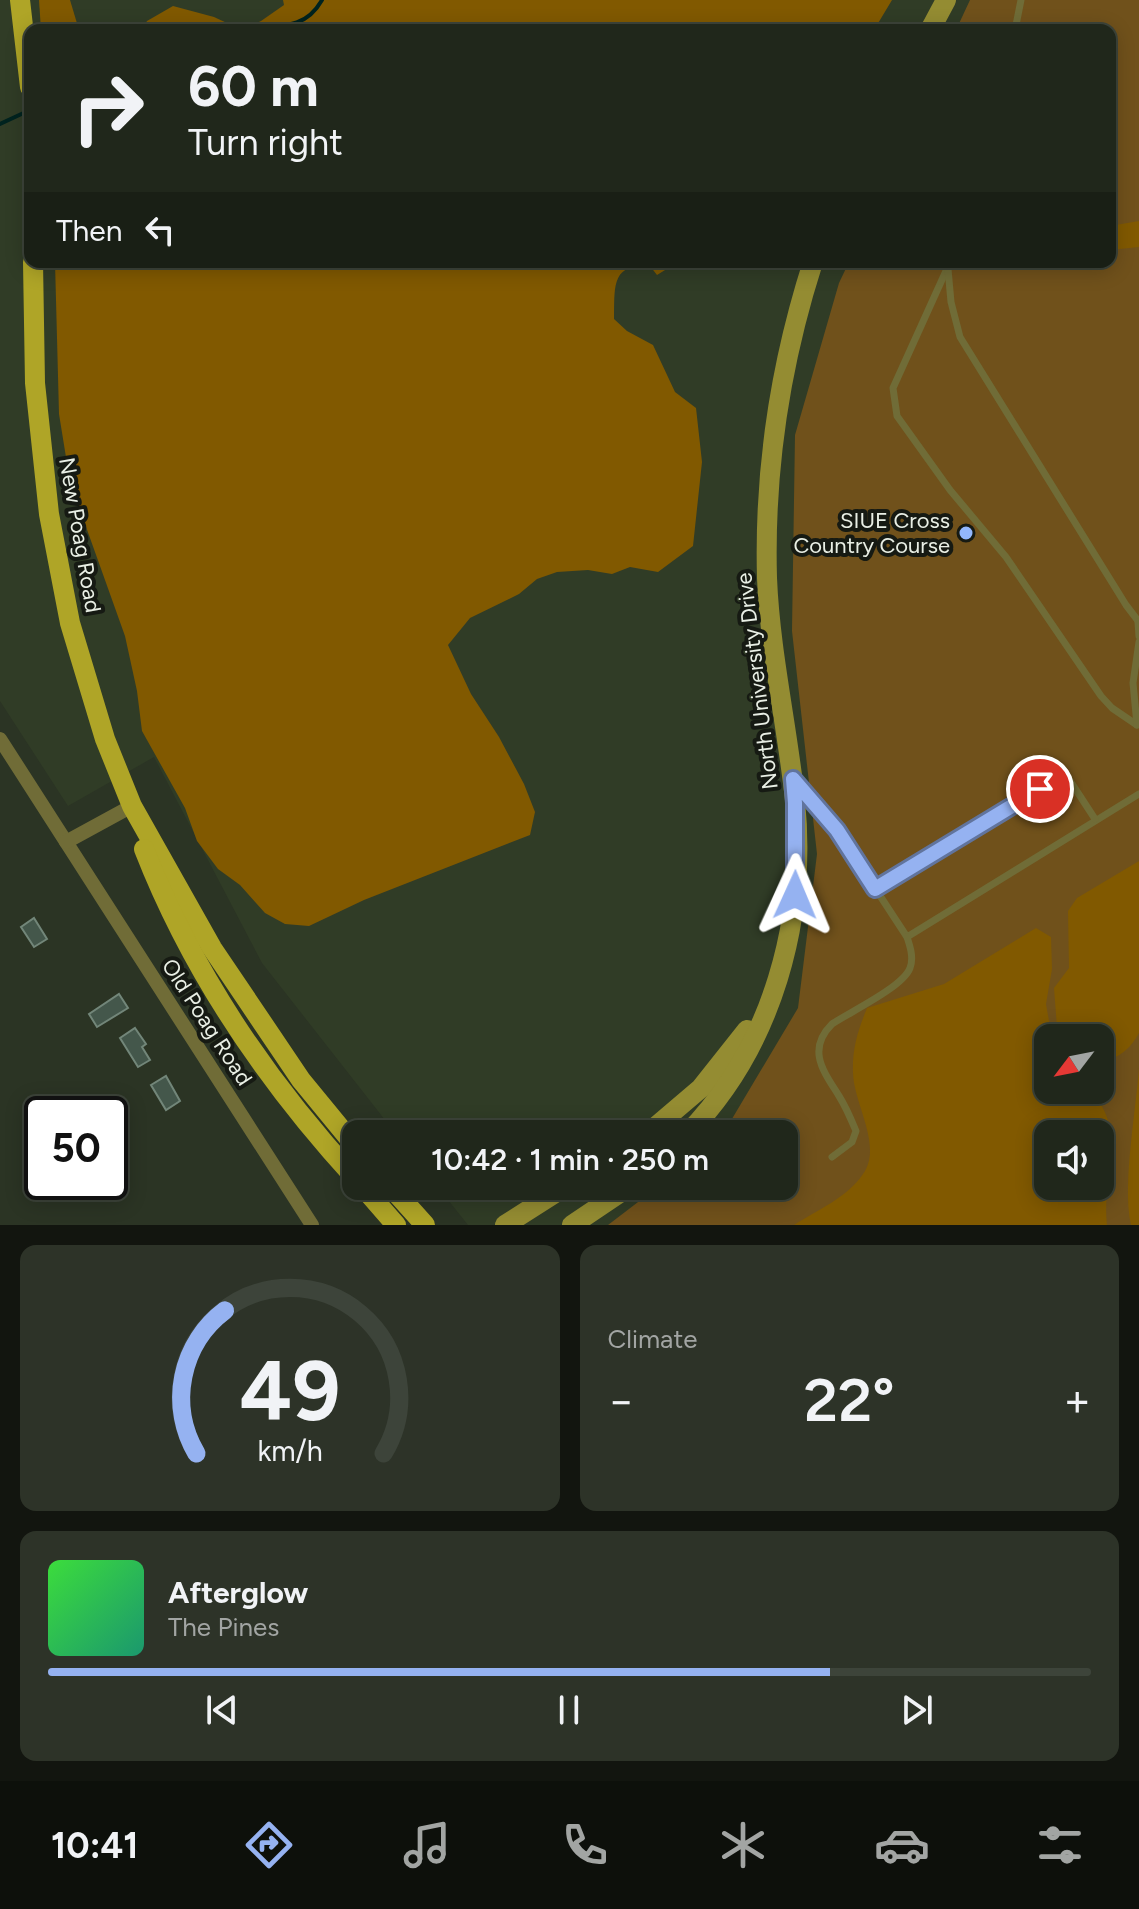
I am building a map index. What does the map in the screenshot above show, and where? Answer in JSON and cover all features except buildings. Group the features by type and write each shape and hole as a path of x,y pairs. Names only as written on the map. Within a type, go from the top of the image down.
{"main road":[{"path":"20,0 24,35"},
{"path":"933,24 946,0"},
{"name":"New Poag Road","path":"33,268 36,396 56,554 88,686 109,750 132,806 212,948 301,1080 342,1130"},
{"name":"North University Drive","path":"700,1120 716,1103 751,1047 773,1001 795,895 795,803 770,622 767,525 780,386 811,268"},
{"name":"New Poag Road","path":"132,806 139,836 152,869 211,987 265,1069 342,1163"},
{"name":"North University Drive","path":"663,1120 701,1088 738,1045 784,955"},
{"path":"374,1200 396,1225"},
{"path":"404,1200 425,1222"},
{"path":"505,1225 544,1200"},
{"path":"572,1225 609,1200"}],"street":[{"name":"Old Poag Road","path":"0,739 312,1225"},
{"path":"66,842 132,806"}],"lane":[{"path":"1016,24 1021,0"},
{"path":"948,268 893,388 897,416 950,490 1006,557 1101,696 1112,708 1138,725"},
{"path":"949,268 951,302 960,337 1139,622 1139,636"},
{"path":"1138,725 1133,683 1139,642"},
{"path":"875,889 1065,773 1095,819"},
{"path":"793,779 837,830 907,937 912,952 911,967 903,979 832,1024 822,1034 819,1051 823,1074 841,1098 856,1131 852,1142 832,1157"},
{"path":"907,937 1139,794"}],"shaded area":[{"path":"0,0 1139,0 1139,1225 468,1225 448,1200 798,1200 798,1120 385,1120 262,963 154,757 68,806 0,701"},
{"path":"39,0 70,0 77,24 41,24"},
{"path":"283,0 892,0 878,24 255,24 284,5"},
{"name":"SIUE Cross Country Course","path":"970,0 1139,0 1139,1225 608,1225 641,1200 798,1200 798,1120 731,1120 798,1008 817,854 792,631 795,435 839,283 846,268 1116,268 1116,24 959,24"},
{"path":"173,6 229,24 145,24"},
{"path":"1139,221 1139,247 1116,249 1116,225"},
{"path":"55,268 631,268 621,273 617,280 614,319 627,331 653,345 675,392 696,408 702,462 693,546 658,572 630,567 612,574 588,570 557,572 537,579 519,594 470,618 448,645 471,694 524,784 535,812 530,835 364,900 309,926 285,924 265,913 240,885 218,869 197,841 185,808 142,731 125,636 70,482 59,414"},
{"path":"652,268 668,268 657,275"},
{"path":"1139,861 1139,1033 1132,1044 1114,1057 1114,1024 1057,1024 1054,988 1069,968 1068,911 1077,898"},
{"path":"1036,928 1051,937 1052,969 1046,1004 1050,1024 1034,1024 1034,1104 1100,1104 1108,1120 1034,1120 1034,1200 1107,1200 1107,1225 794,1225 849,1190 868,1163 869,1138 853,1073 856,1040 867,1008 944,984"},
{"path":"1139,1068 1139,1225 1131,1225 1129,1169"}],"waterway":[{"path":"293,24 313,12 322,0"},
{"path":"0,124 24,113"}],"place":[{"name":"SIUE Cross Country Course","path":"966,533"}],"route":[{"path":"795,895 793,779 837,830 875,889 1040,789"}]}
